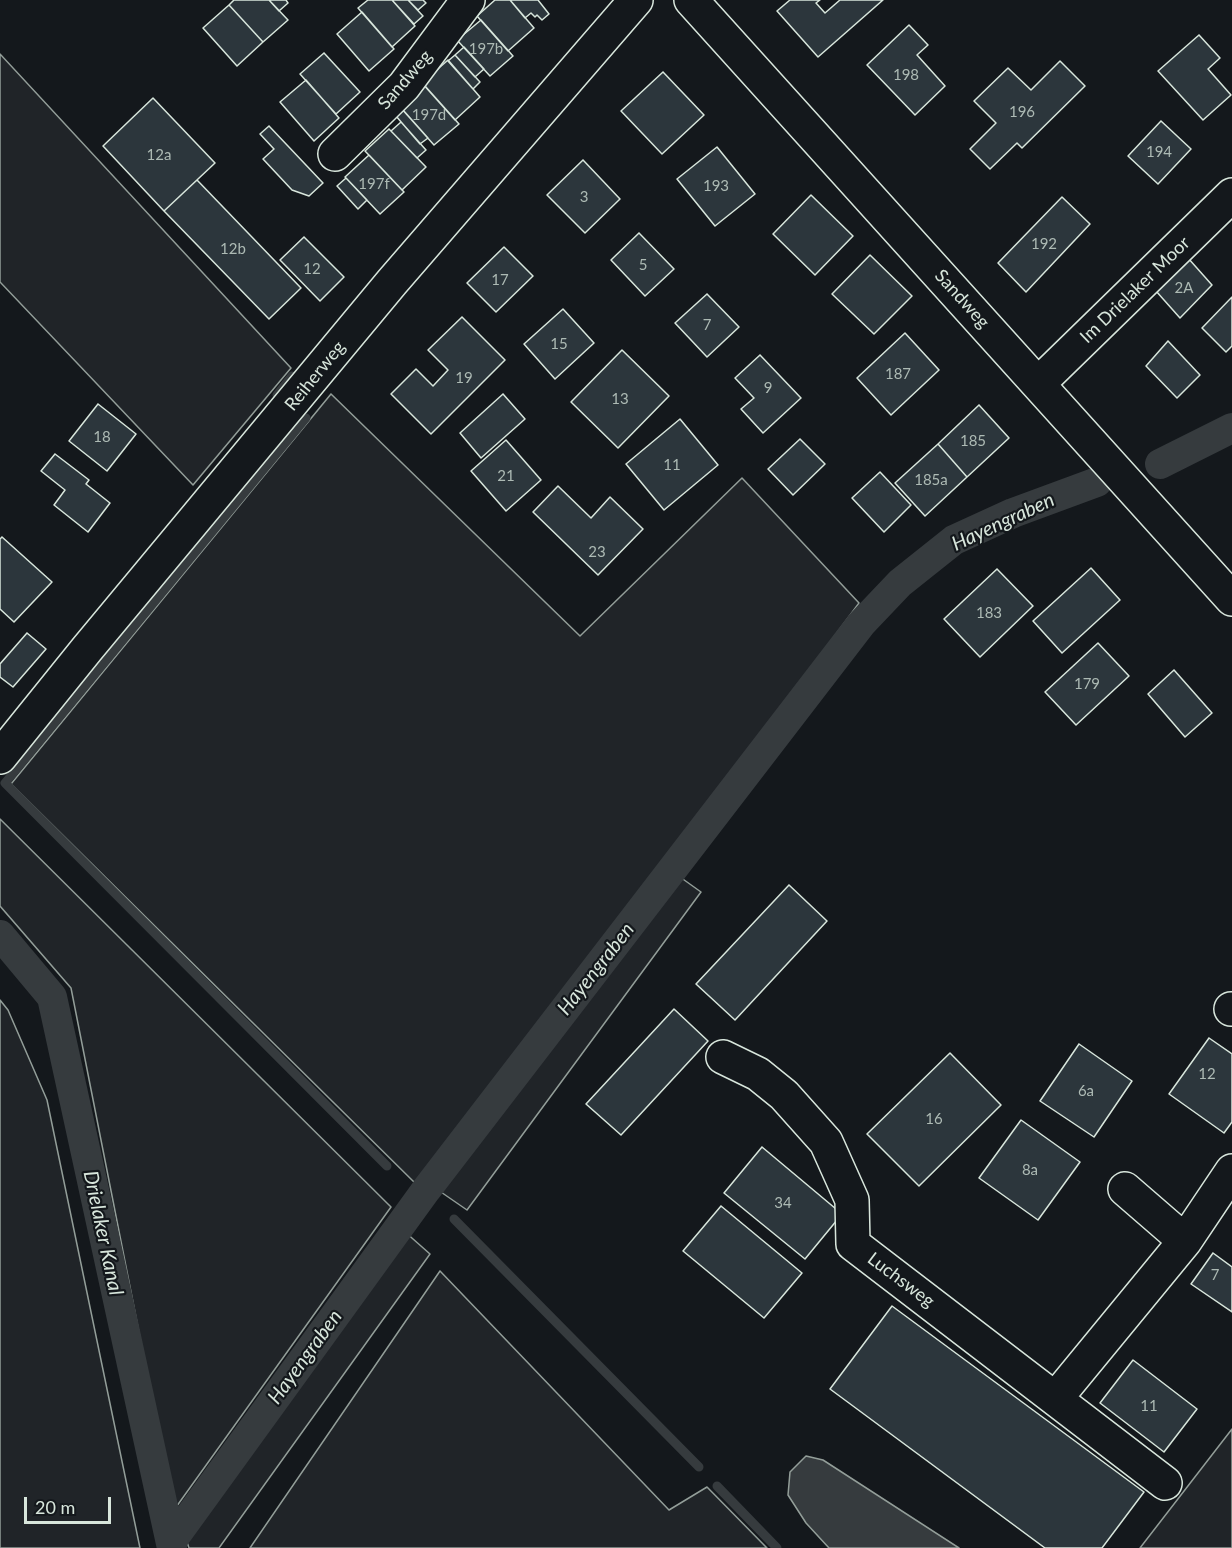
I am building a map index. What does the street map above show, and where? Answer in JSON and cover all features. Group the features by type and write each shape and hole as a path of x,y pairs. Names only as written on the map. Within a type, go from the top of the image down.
{"street":[{"name":"Sandweg","path":"335,154 405,86 468,0"},
{"name":"Reiherweg","path":"0,757 392,282 636,0"},
{"name":"Sandweg","path":"691,0 1232,599"},
{"name":"Im Drielaker Moor","path":"1038,384 1232,195"},
{"name":"Luchsweg","path":"723,1057 758,1074 784,1095 826,1142 852,1200 853,1244 1165,1483"},
{"path":"1056,1398 1185,1241 1232,1171"},
{"path":"1125,1189 1185,1241"}],"shaded area":[{"path":"0,54 291,368 193,485 0,282"},
{"path":"331,394 580,636 742,478 859,603 797,687 740,772 415,1183 11,784"},
{"path":"0,819 391,1207 174,1510 71,988 0,906"},
{"path":"680,877 701,892 467,1210 438,1190"},
{"path":"0,1000 8,1010 47,1100 140,1548 0,1548"},
{"path":"404,1231 430,1254 219,1548 189,1548 187,1542 202,1514"},
{"path":"440,1271 669,1510 707,1487 767,1548 250,1548"},
{"path":"1232,1429 1232,1548 1140,1548"},
{"path":"806,1456 823,1460 959,1548 829,1548 806,1523 788,1495 790,1472"}],"building":[{"path":"234,0 269,0 288,20 263,42 229,5"},
{"path":"269,0 286,0 288,3 279,11"},
{"path":"368,0 392,0 415,26 392,47 358,8"},
{"path":"392,0 408,0 423,16 414,24"},
{"path":"408,0 423,0 426,3 418,10"},
{"path":"495,0 510,0 534,28 508,51 477,16"},
{"path":"510,0 538,0 549,14 542,20 531,13 525,18"},
{"path":"790,0 820,0 816,3 825,13 840,0 883,0 818,57 777,11"},
{"path":"229,5 263,42 237,66 203,28"},
{"path":"362,12 394,49 369,71 337,34"},
{"path":"481,20 513,56 490,76 457,40"},
{"path":"909,25 928,45 917,55 945,86 915,115 867,65"},
{"path":"1199,35 1220,58 1208,69 1231,95 1203,120 1158,71"},
{"path":"464,47 484,69 475,77 455,55"},
{"path":"324,53 360,92 336,114 300,74"},
{"path":"455,55 480,82 473,89 448,61"},
{"path":"448,60 480,97 455,120 422,83"},
{"path":"1060,61 1085,86 1022,148 1017,143 990,169 970,149 996,123 974,101 1008,68 1031,90"},
{"path":"663,72 704,115 662,154 621,111"},
{"path":"306,80 339,118 314,141 280,102"},
{"path":"425,86 459,124 434,145 401,108"},
{"path":"153,98 215,163 164,211 103,146"},
{"path":"403,110 428,138 420,144 396,116"},
{"path":"1161,121 1191,149 1158,184 1128,156"},
{"path":"401,122 426,150 417,158 391,131"},
{"path":"269,126 323,183 309,196 292,190 263,159 274,149 260,134"},
{"path":"389,129 426,167 402,190 365,151"},
{"path":"717,147 755,194 715,226 677,179"},
{"path":"369,155 404,192 380,214 345,177"},
{"path":"583,160 620,199 585,233 547,195"},
{"path":"346,178 367,200 358,209 337,186"},
{"path":"197,180 301,288 269,319 164,211"},
{"path":"811,195 853,236 815,275 773,234"},
{"path":"1062,197 1090,224 1026,292 998,263"},
{"path":"639,233 674,269 645,296 611,260"},
{"path":"304,237 344,277 320,301 280,260"},
{"path":"504,247 533,276 496,312 467,283"},
{"path":"870,255 912,296 874,334 832,294"},
{"path":"1188,258 1212,285 1180,318 1156,291"},
{"path":"707,294 739,327 707,357 675,323"},
{"path":"1232,297 1232,346 1226,352 1202,328"},
{"path":"563,309 594,343 555,379 524,344"},
{"path":"462,317 505,360 431,434 391,394 416,369 433,386 448,370 428,350"},
{"path":"905,333 939,370 891,415 857,378"},
{"path":"1168,341 1200,375 1177,398 1146,366"},
{"path":"622,350 669,396 618,448 571,402"},
{"path":"760,355 801,398 763,433 741,409 754,398 735,378"},
{"path":"503,394 525,419 481,458 460,433"},
{"path":"98,404 136,434 107,471 69,441"},
{"path":"979,405 1009,438 967,477 938,444"},
{"path":"680,419 718,465 664,510 626,464"},
{"path":"800,439 825,464 793,495 768,469"},
{"path":"506,440 541,480 506,511 471,471"},
{"path":"938,444 967,477 925,516 895,483"},
{"path":"55,454 89,480 86,484 110,503 88,532 54,505 65,490 41,471"},
{"path":"880,472 911,505 884,532 852,498"},
{"path":"558,486 591,518 610,497 643,529 598,575 533,512"},
{"path":"2,537 52,582 14,622 0,609 0,539"},
{"path":"1091,568 1120,600 1062,653 1033,621"},
{"path":"997,569 1033,606 980,657 944,619"},
{"path":"27,633 46,649 13,687 0,677 0,664"},
{"path":"1098,643 1129,676 1076,725 1045,692"},
{"path":"1174,670 1212,713 1185,737 1148,694"},
{"path":"789,885 827,921 735,1020 696,984"},
{"path":"674,1009 708,1041 621,1135 586,1104"},
{"path":"1209,1038 1232,1054 1232,1122 1224,1133 1169,1094"},
{"path":"1079,1044 1132,1081 1094,1137 1040,1101"},
{"path":"950,1053 1001,1105 919,1186 867,1134"},
{"path":"1021,1120 1080,1162 1038,1220 979,1178"},
{"path":"762,1147 842,1214 805,1259 724,1193"},
{"path":"721,1206 802,1273 764,1318 683,1251"},
{"path":"1213,1253 1232,1267 1232,1312 1191,1284"},
{"path":"892,1306 1144,1492 1102,1548 1045,1548 830,1389"},
{"path":"1133,1360 1197,1409 1164,1452 1100,1403"}],"waterway":[{"path":"277,395 292,376"},
{"path":"306,418 5,783 387,1166"},
{"name":"Hayengraben","path":"1160,464 1232,428"},
{"name":"Hayengraben","path":"171,1542 426,1190 861,624 900,583 954,540 1013,513 1097,482"},
{"name":"Drielaker Kanal","path":"0,935 52,997 172,1548"},
{"path":"454,1219 699,1467"},
{"path":"717,1486 777,1548"}]}
